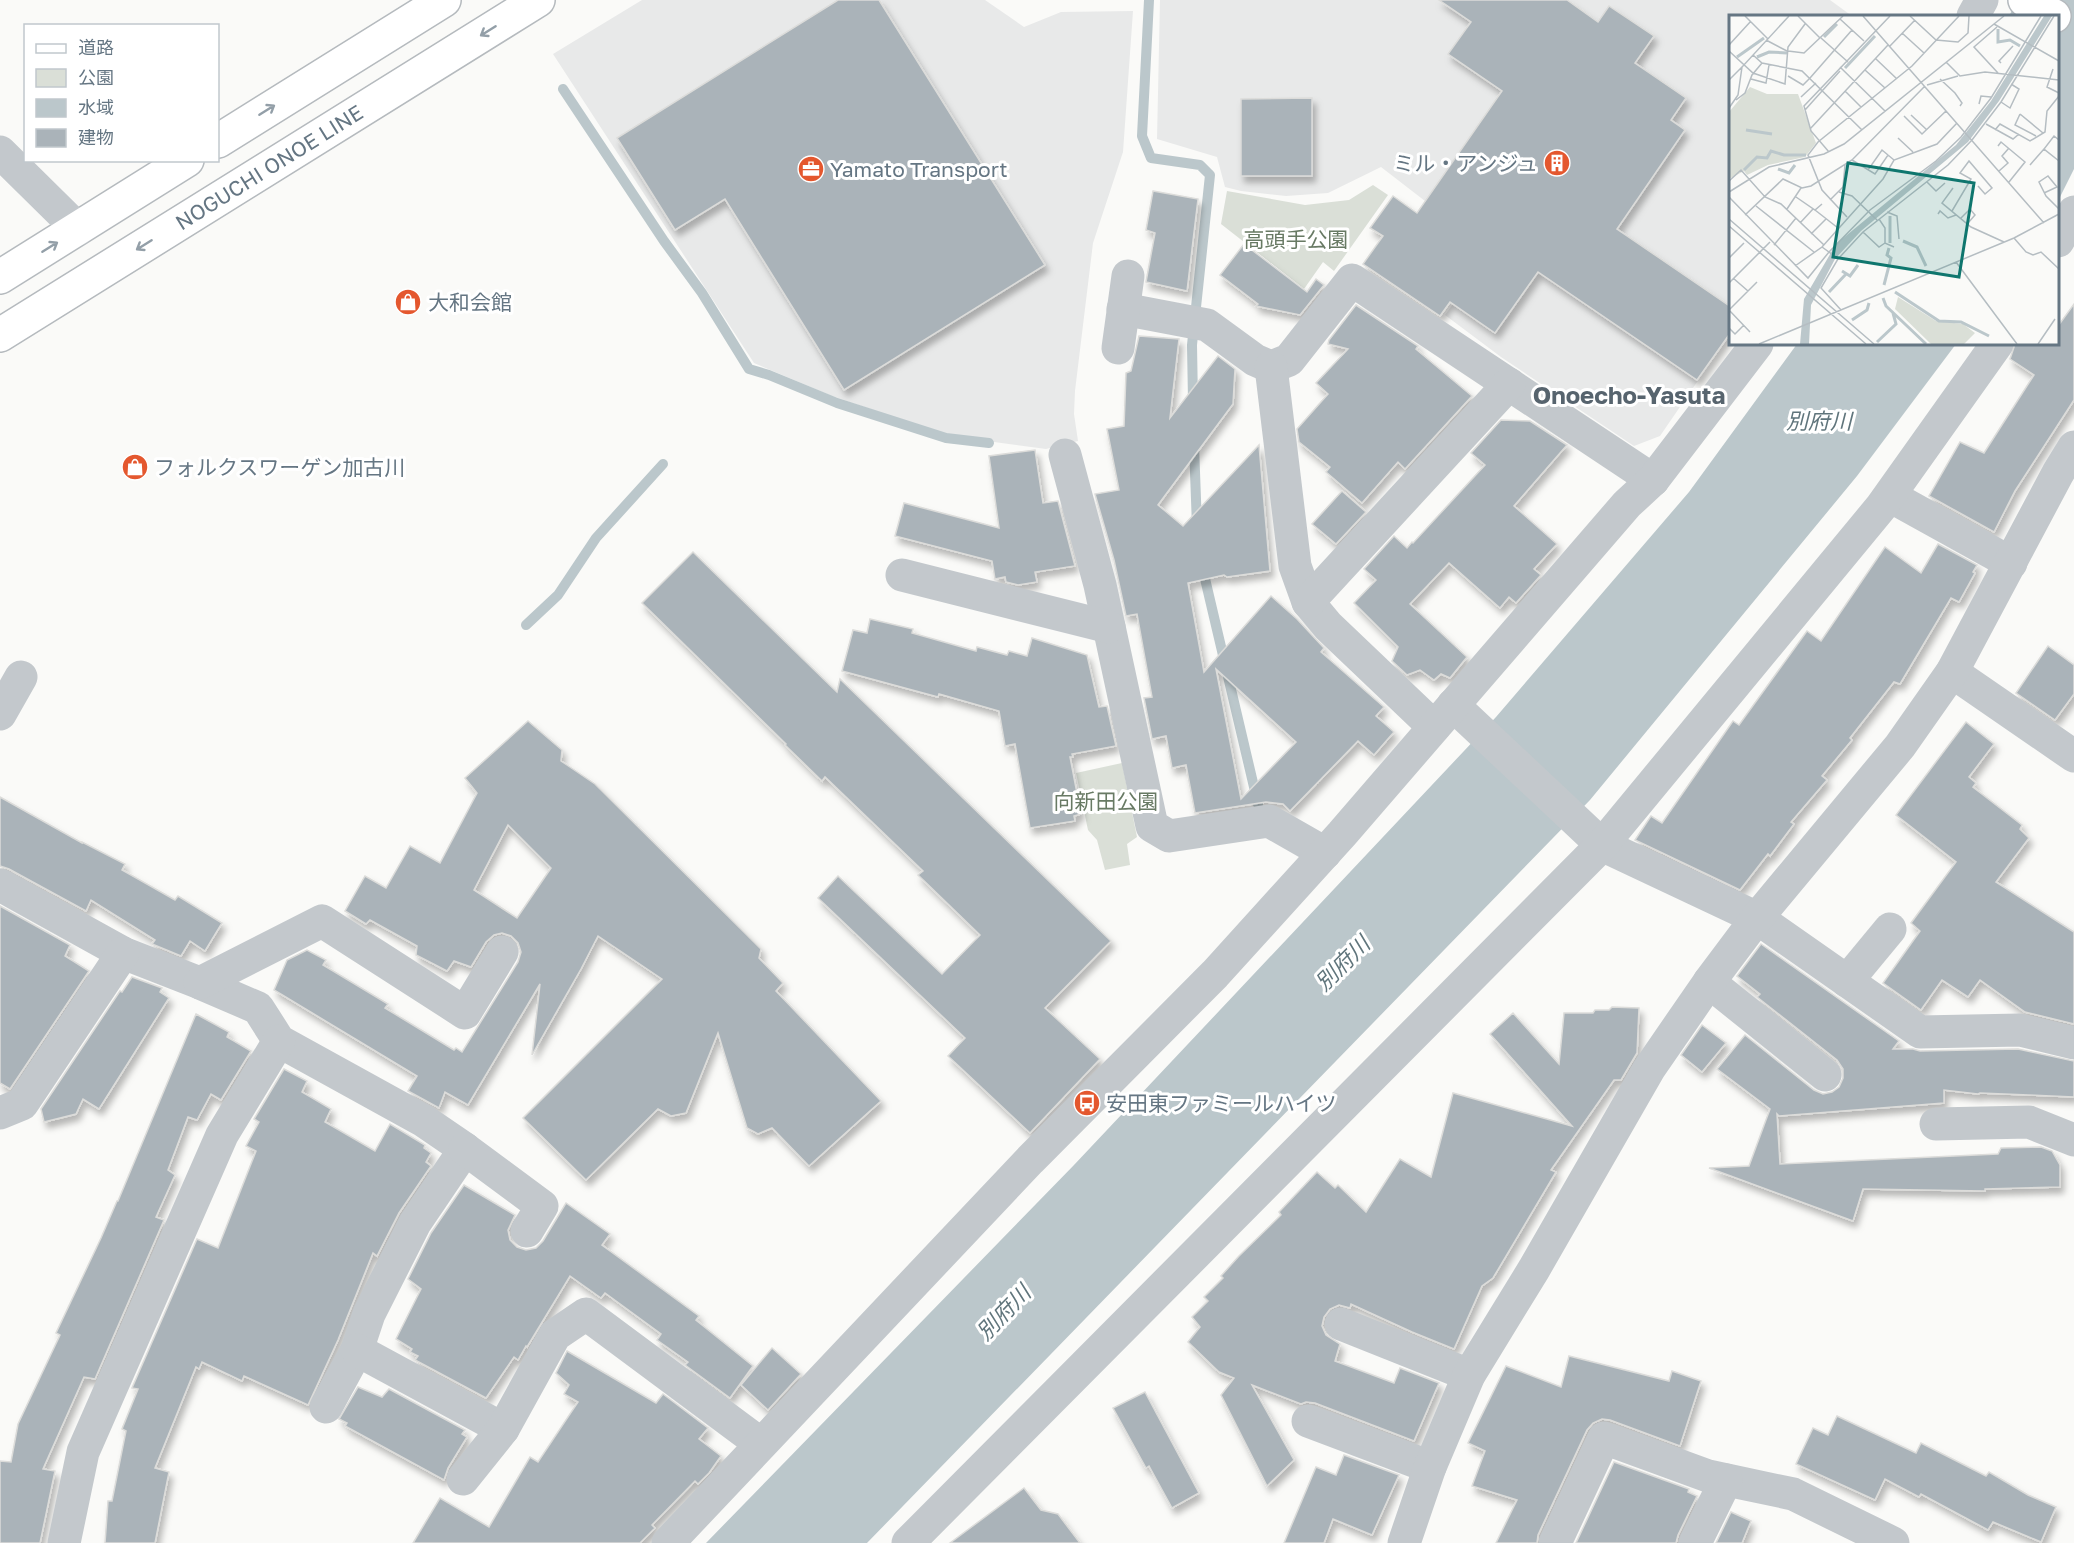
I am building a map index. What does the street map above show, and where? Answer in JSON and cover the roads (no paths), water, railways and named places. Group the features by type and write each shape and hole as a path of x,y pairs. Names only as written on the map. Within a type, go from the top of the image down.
{"main road":[{"path":"219,140 444,0"},
{"name":"NOGUCHI ONOE LINE","path":"0,334 538,0"},
{"path":"2025,0 2052,15"},
{"path":"2059,19 2074,27"},
{"path":"0,278 184,162"}],"street":[{"path":"1974,15 1982,0"},
{"path":"0,152 78,230"},
{"path":"2059,239 2074,212"},
{"path":"1118,348 1128,276"},
{"path":"1123,309 1193,322 1255,360 1271,367 1289,360 1352,280 1653,480"},
{"path":"668,1543 1030,1160 1215,974 1325,853 1627,504 1653,480 1756,345"},
{"path":"908,1543 1602,845 1890,496 1996,345"},
{"path":"1271,367 1295,566 1308,602 1328,626 1444,716 1602,845 1757,918 1920,1032 2020,1030 2074,1043"},
{"path":"1308,602 1509,384"},
{"path":"1065,455 1100,585 1152,826 1169,836 1269,821 1325,853"},
{"path":"1404,1543 1430,1467 1469,1375 1534,1269 1649,1069 1709,982 1757,918 1900,746 1952,672 2011,563 2069,467"},
{"path":"1890,496 2011,563"},
{"path":"902,576 1109,627"},
{"path":"1952,672 2074,756"},
{"path":"0,714 21,677"},
{"path":"0,885 123,953 258,1008 279,1041 424,1121 542,1206 527,1231"},
{"path":"200,983 322,921 465,1013 502,952"},
{"path":"1847,981 1890,929"},
{"path":"0,1113 22,1104 123,953"},
{"path":"1709,982 1825,1074"},
{"path":"64,1543 82,1452 222,1134 279,1041"},
{"path":"1936,1124 2029,1122 2074,1140"},
{"path":"326,1407 357,1350 369,1314 415,1223 465,1149"},
{"path":"463,1479 502,1429 555,1335 586,1314 761,1444"},
{"path":"1341,1324 1469,1375"},
{"path":"357,1350 502,1429"},
{"path":"1308,1421 1430,1467"},
{"path":"1555,1543 1604,1437 1708,1476 1793,1494 1893,1543"},
{"path":"1695,1543 1726,1480"}],"water":[{"path":"2018,0 2074,0 2074,169 2059,199 2059,15 2010,15"},
{"name":"別府川","path":"1796,345 1955,345 1857,476 1590,800 867,1543 706,1543 1074,1165 1496,717 1689,492"}],"waterway":[{"path":"1149,0 1142,136 1151,158 1200,165 1210,175 1192,345 1193,401"},
{"path":"563,89 664,241 702,293 749,369 837,403 946,438 989,443"},
{"path":"1194,444 1197,527"},
{"path":"526,625 558,595 596,538 663,464"},
{"path":"1202,566 1258,804"}],"place":[{"name":"ミル・アンジュ","path":"1557,163"},
{"name":"Yamato Transport","path":"811,169"},
{"name":"大和会館","path":"408,302"},
{"name":"フォルクスワーゲン加古川","path":"135,467"},
{"name":"安田東ファミールハイツ","path":"1087,1103"}],"district":[{"name":"Onoecho-Yasuta","path":"1629,394"}],"park label":[{"name":"高頭手公園","path":"1296,239"},
{"name":"向新田公園","path":"1106,801"}]}
